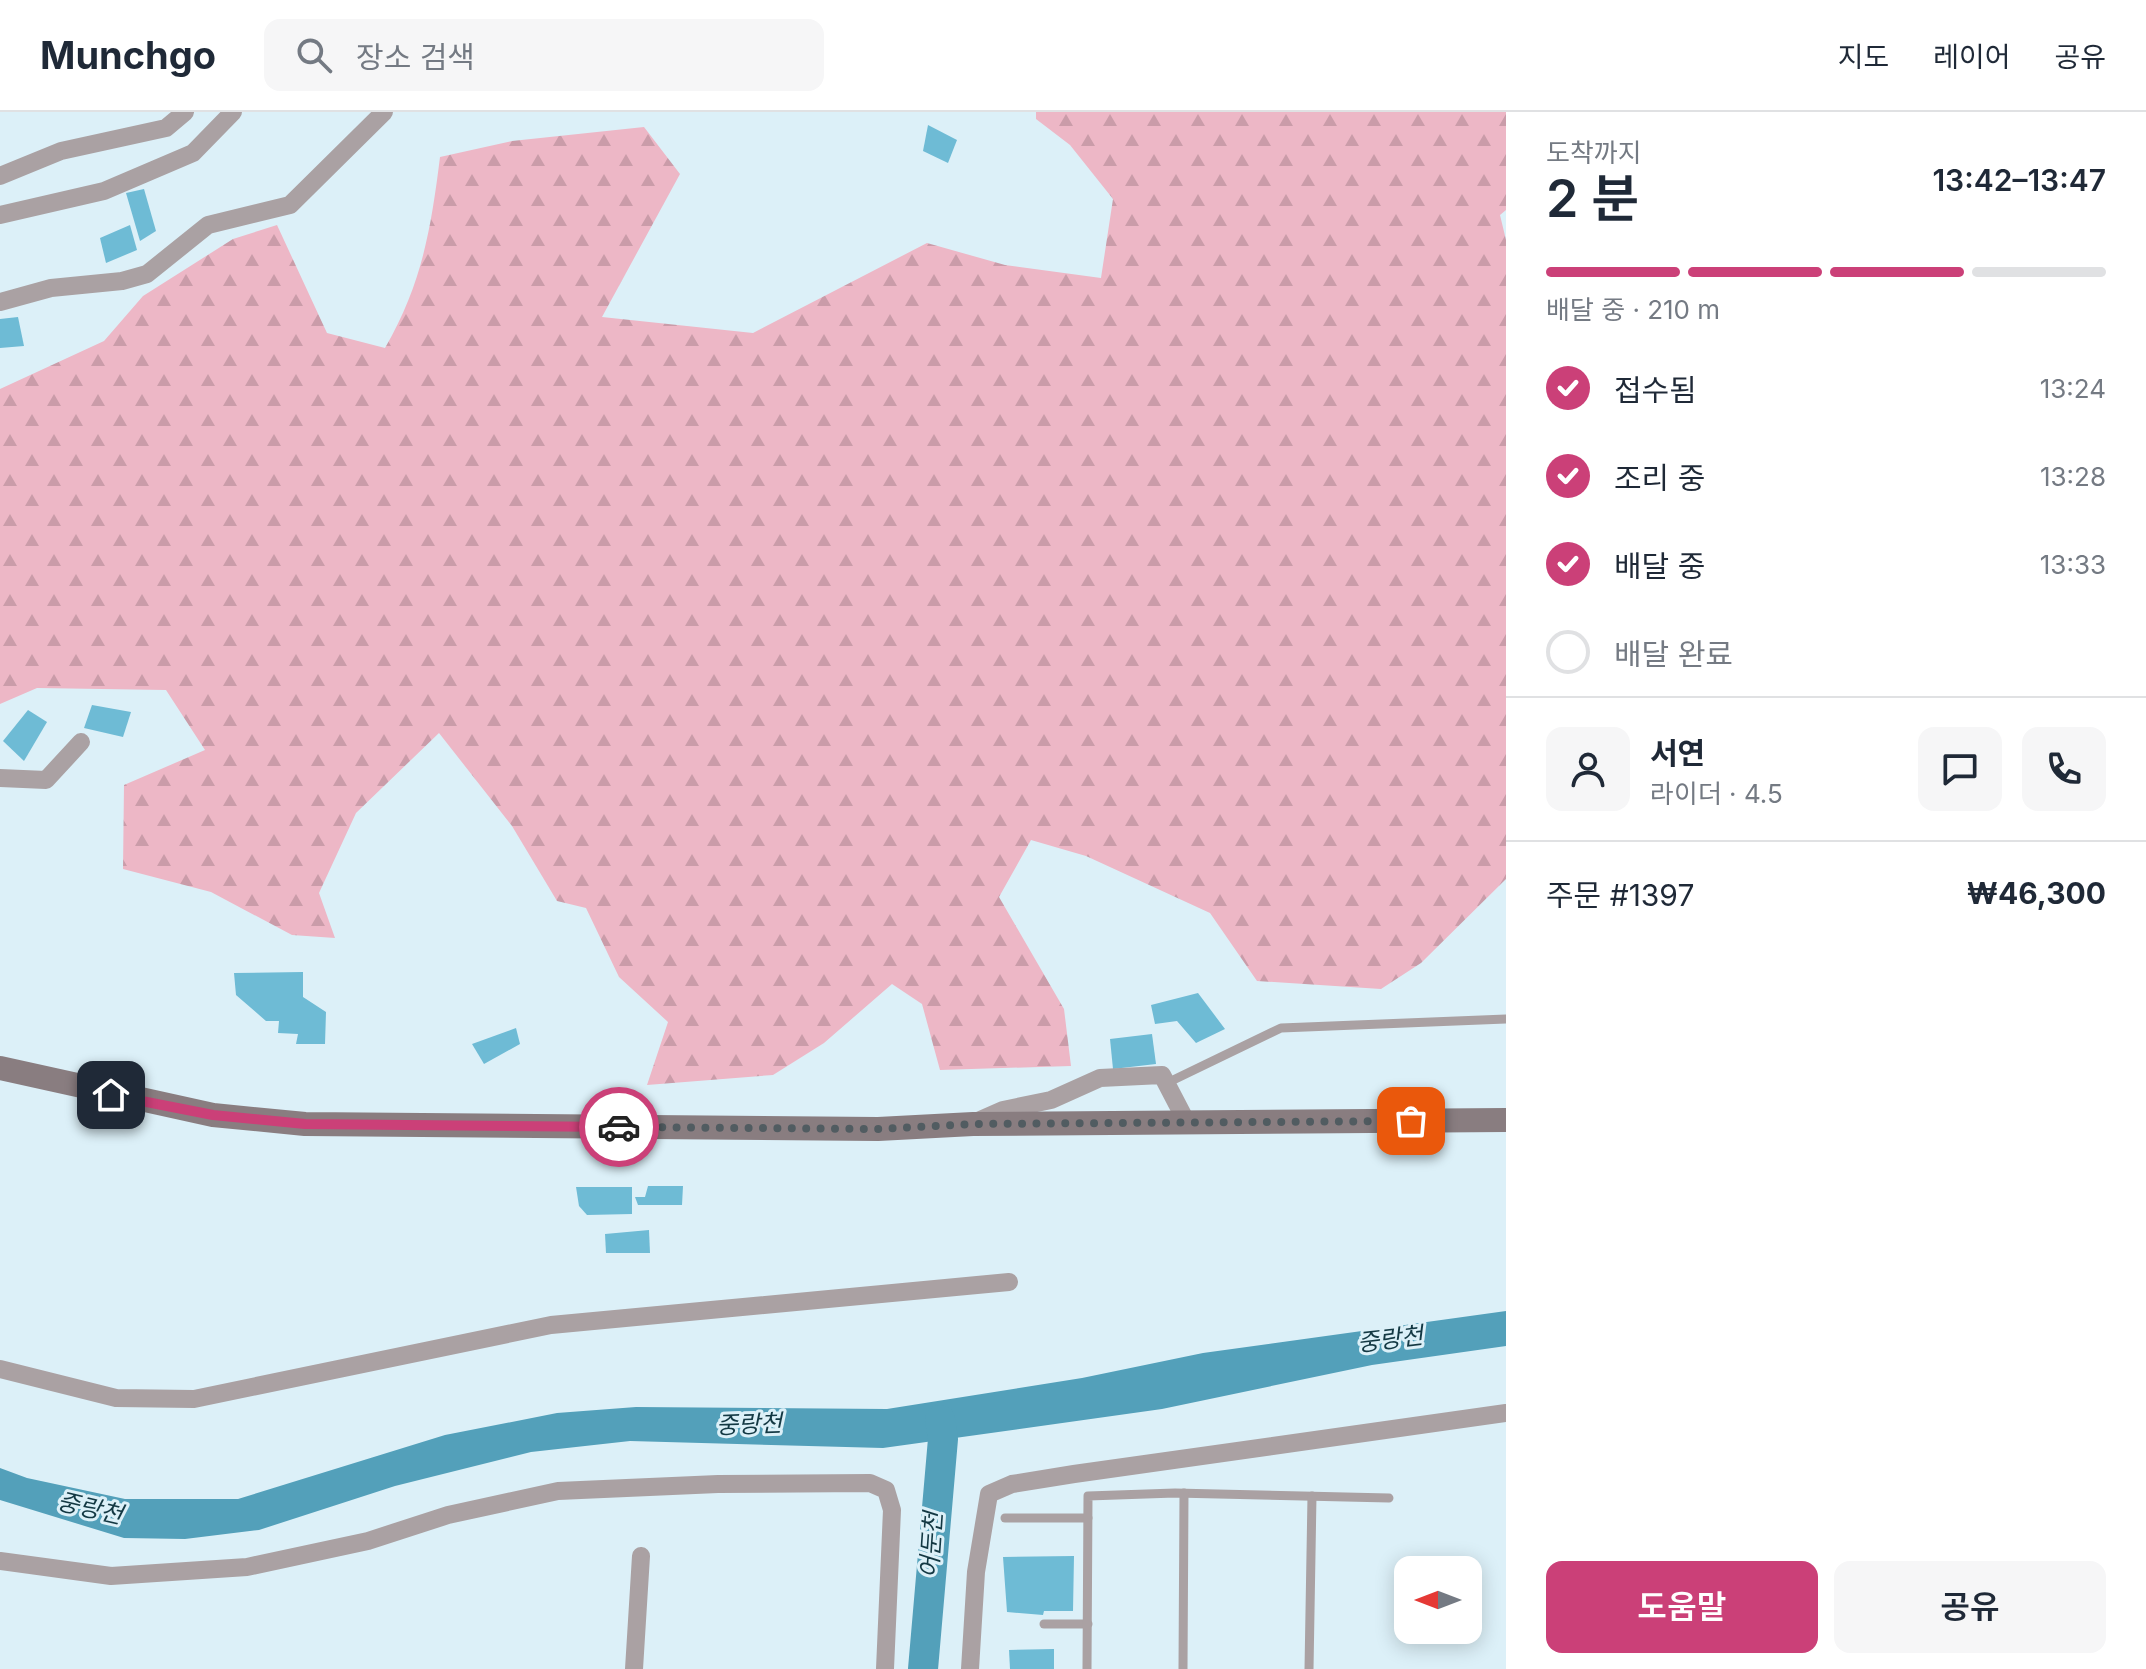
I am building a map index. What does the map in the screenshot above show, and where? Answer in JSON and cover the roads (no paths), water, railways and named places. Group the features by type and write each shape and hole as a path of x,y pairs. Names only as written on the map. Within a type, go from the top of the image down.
{"street":[{"path":"0,176 61,151 166,128 185,112"},
{"path":"0,215 104,191 193,153 233,112"},
{"path":"0,302 51,288 122,281 147,274 208,225 290,205 384,112"},
{"path":"0,778 46,780 81,742"},
{"path":"0,1068 213,1115 305,1124 878,1129 973,1124 1506,1120"},
{"path":"973,1124 1003,1110 1051,1100 1100,1078 1151,1074 1162,1075 1186,1121"},
{"path":"0,1369 116,1398 194,1399 551,1325 1009,1282"},
{"path":"970,1669 976,1572 989,1494 1012,1484 1059,1476 1506,1413"},
{"path":"0,1561 111,1576 247,1567 368,1541 448,1515 558,1491 718,1484 870,1483 886,1490 892,1510 885,1669"},
{"path":"634,1669 641,1556"}],"lane":[{"path":"1167,1083 1281,1028 1506,1019"},
{"path":"1183,1669 1184,1493"},
{"path":"1087,1669 1088,1496 1184,1493 1389,1498"},
{"path":"1309,1669 1312,1496"},
{"path":"1005,1518 1088,1518"},
{"path":"1044,1624 1088,1624"}],"water":[{"name":"중랑천","path":"1506,1311 1506,1346 1372,1365 1162,1409 883,1448 630,1441 531,1452 395,1486 259,1530 185,1539 124,1538 0,1500 0,1468 27,1478 125,1499 238,1499 445,1435 557,1413 636,1407 887,1409 1082,1378 1203,1353"}],"waterway":[{"name":"어둔천","path":"923,1669 943,1439 940,1420"}]}
